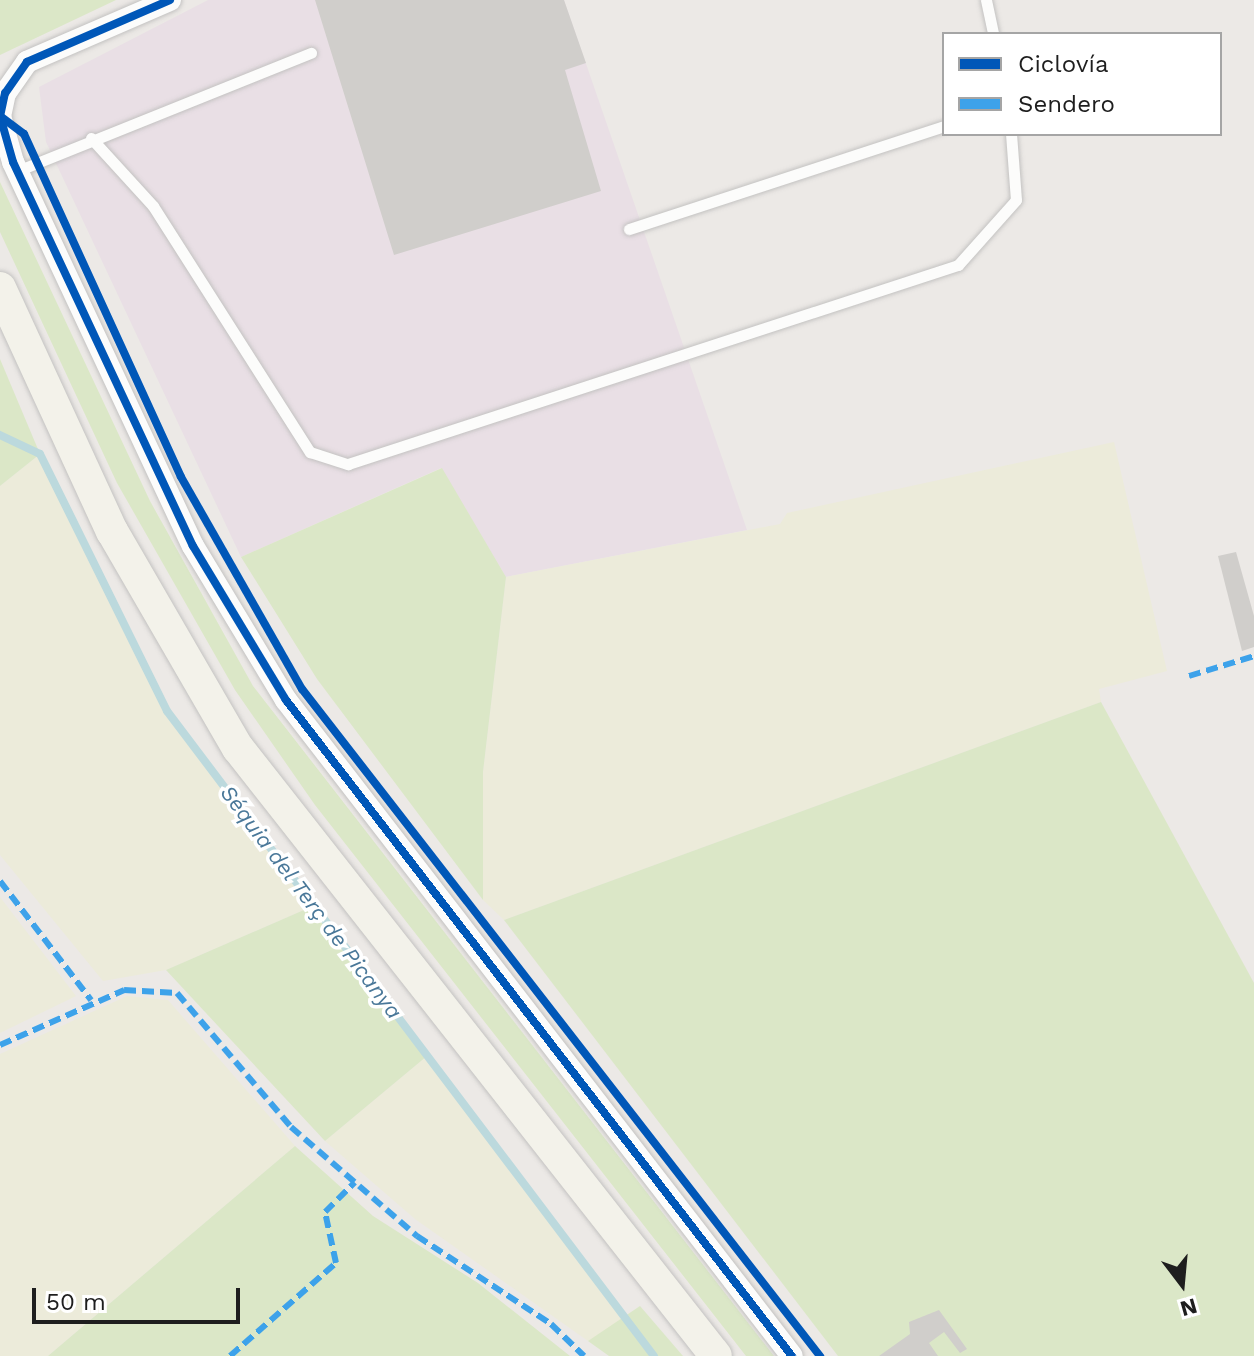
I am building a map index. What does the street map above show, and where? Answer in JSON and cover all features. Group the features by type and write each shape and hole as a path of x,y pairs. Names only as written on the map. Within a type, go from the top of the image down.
{"main road":[{"path":"0,288 112,531 238,748 716,1356"}],"street":[{"path":"170,0 27,62 5,93 0,116 17,171 193,546 286,700 792,1356"}],"lane":[{"path":"986,0 993,32"},
{"path":"17,171 91,138 311,53"},
{"path":"629,229 942,127"},
{"path":"91,138 153,206 310,452 348,464 958,265 1016,200 1011,136"}],"shaded area":[{"path":"208,0 564,0 747,530 506,577 441,468 241,557 46,142 39,87"}],"green space":[{"path":"0,0 116,0 0,55"},
{"path":"0,182 150,501 253,686 774,1356 746,1356 315,805 235,690 117,483 0,232"},
{"path":"0,359 40,454 0,486"},
{"path":"1114,442 1167,671 1099,689 1101,702 504,920 483,900 483,772 506,577 780,524 787,513"},
{"path":"40,454 167,711 313,906 166,970 103,981 0,855 0,486"},
{"path":"442,468 506,577 483,772 483,900 317,679 241,557"},
{"path":"1101,702 1254,983 1254,1356 838,1356 504,920"},
{"path":"0,897 76,996 0,1033"},
{"path":"313,906 427,1056 325,1141 166,970"},
{"path":"127,996 168,1000 295,1146 48,1356 0,1356 0,1054"},
{"path":"427,1056 626,1319 588,1341 415,1219 325,1141"},
{"path":"295,1146 373,1216 478,1283 570,1356 48,1356"},
{"path":"640,1306 683,1356 609,1356 588,1341"}],"building":[{"path":"315,0 564,0 586,63 565,70 601,191 394,255"},
{"path":"1236,552 1254,616 1254,647 1242,651 1218,556"},
{"path":"939,1310 967,1349 960,1353 944,1332 929,1343 938,1356 879,1356 910,1334 909,1322"}],"waterway":[{"name":"Séquia del Terç de Picanya","path":"0,435 40,454 167,711 654,1356"}],"marked path":[{"path":"1189,676 1254,656"},
{"path":"0,881 91,1000"},
{"path":"0,1045 124,990 177,993 291,1127 417,1236 551,1324 584,1356"},
{"path":"230,1356 336,1263 325,1212 355,1182"}],"cycle path":[{"path":"170,0 27,62 5,93 0,116 13,162 193,546 286,700 792,1356"},
{"path":"0,116 24,134 181,477 302,689 820,1356"}]}
